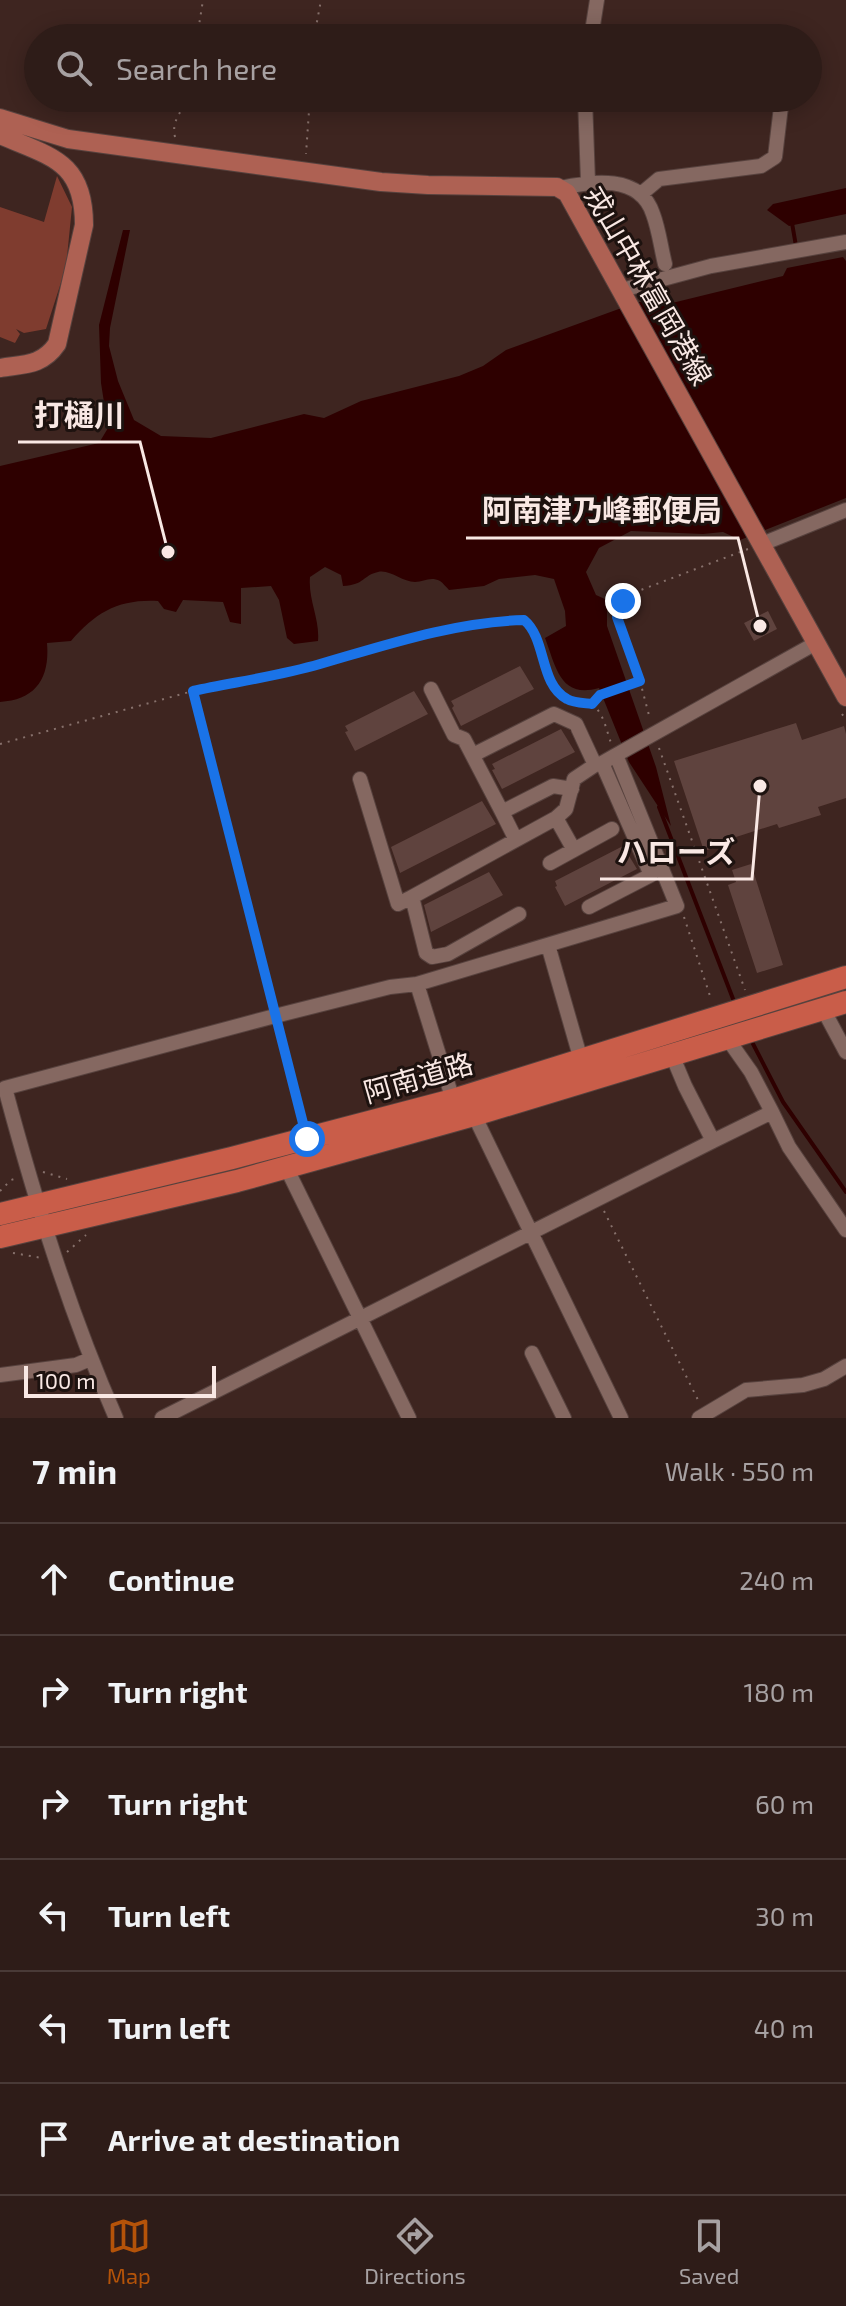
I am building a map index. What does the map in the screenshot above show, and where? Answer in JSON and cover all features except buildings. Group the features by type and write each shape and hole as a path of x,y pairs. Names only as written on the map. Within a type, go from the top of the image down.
{"highway":[{"name":"阿南道路","path":"0,1214 42,1216 286,1167 474,1115 672,1055 752,1009 846,977"},
{"name":"阿南道路","path":"752,1009 823,1009 846,1002"},
{"name":"阿南道路","path":"3,1244 42,1216 453,1100 581,1060 725,1027"}],"main road":[{"name":"戎山中林富岡港線","path":"0,118 68,139 304,171 428,185 560,188 572,200 846,697"},
{"path":"0,135 58,160 78,185 84,208 84,225 57,344 48,357 0,368"}],"street":[{"path":"593,24 597,0"},
{"path":"586,112 588,175"},
{"path":"641,194 659,179 761,166 775,157 780,112"},
{"path":"58,160 68,139"},
{"path":"560,188 588,175 641,194 653,212 665,264"},
{"path":"624,294 711,266 846,242"},
{"path":"760,541 846,510"},
{"path":"360,779 398,904 556,818 566,809 577,775 653,736 816,643"},
{"path":"431,689 454,735 464,739 515,838"},
{"path":"473,755 554,714 576,724 651,875 589,907"},
{"path":"116,1418 90,1359 42,1216 5,1088 275,1016 390,987 417,984 677,906 618,754"},
{"path":"502,812 553,786 572,789"},
{"path":"556,818 574,850"},
{"path":"550,863 612,829"},
{"path":"412,897 426,953 432,957 448,954 519,914"},
{"path":"548,945 581,1060"},
{"path":"417,984 453,1100 474,1115 621,1418"},
{"path":"823,1009 846,1052"},
{"path":"725,1027 789,1147 846,1230"},
{"path":"672,1055 713,1141"},
{"path":"162,1418 772,1112"},
{"path":"286,1167 409,1418"},
{"path":"532,1353 564,1418"},
{"path":"0,1375 76,1365 90,1359"},
{"path":"702,1416 746,1390 803,1385 824,1379 846,1366"}],"path":[{"path":"199,24 203,0"},
{"path":"317,24 321,0"},
{"path":"178,112 173,129 178,154"},
{"path":"304,171 309,112"},
{"path":"752,1009 653,736 640,681 617,617 623,601 633,593 760,541"},
{"path":"0,744 193,691 318,665 355,652 435,632 524,620 532,627 558,692 568,700 592,704 618,754"},
{"path":"592,704 600,695 640,681"},
{"path":"193,691 307,1139"},
{"path":"677,906 725,1027"},
{"path":"0,1191 11,1180"},
{"path":"598,1199 702,1416"},
{"path":"3,1244 37,1259"}],"shaded area":[{"path":"57,176 72,207 66,267 46,329 24,333 16,329 20,334 15,343 0,337 0,207 44,222"},
{"path":"846,188 846,214 789,226 767,210 773,204"},
{"path":"123,230 130,230 109,346 118,381 134,420 161,436 211,438 304,414 324,418 361,401 459,376 483,366 506,350 638,302 672,303 783,276 787,268 843,257 846,261 846,498 740,540 723,532 631,531 599,548 586,572 596,595 607,600 607,626 656,767 671,826 629,762 599,688 576,689 568,685 557,669 545,638 566,626 565,611 554,579 535,575 449,590 436,580 410,581 383,572 373,573 356,584 343,586 341,575 325,567 310,577 318,641 294,644 287,638 279,600 271,586 241,588 241,624 230,622 223,602 183,600 176,612 164,609 158,601 131,602 99,615 71,641 47,643 46,667 38,685 23,697 0,702 0,466 99,443 108,428 101,383 99,325"}],"waterway":[{"path":"792,223 796,246"},
{"path":"659,807 735,1004"},
{"path":"750,1038 783,1102 846,1192"}],"place":[{"name":"打樋川","path":"168,552"},
{"name":"阿南津乃峰郵便局","path":"760,626"},
{"name":"ハローズ","path":"760,786"}],"route":[{"path":"307,1139 193,691 318,665 355,652 435,632 524,620 532,627 558,692 568,700 592,704 600,695 640,681 617,617 623,601"}]}
